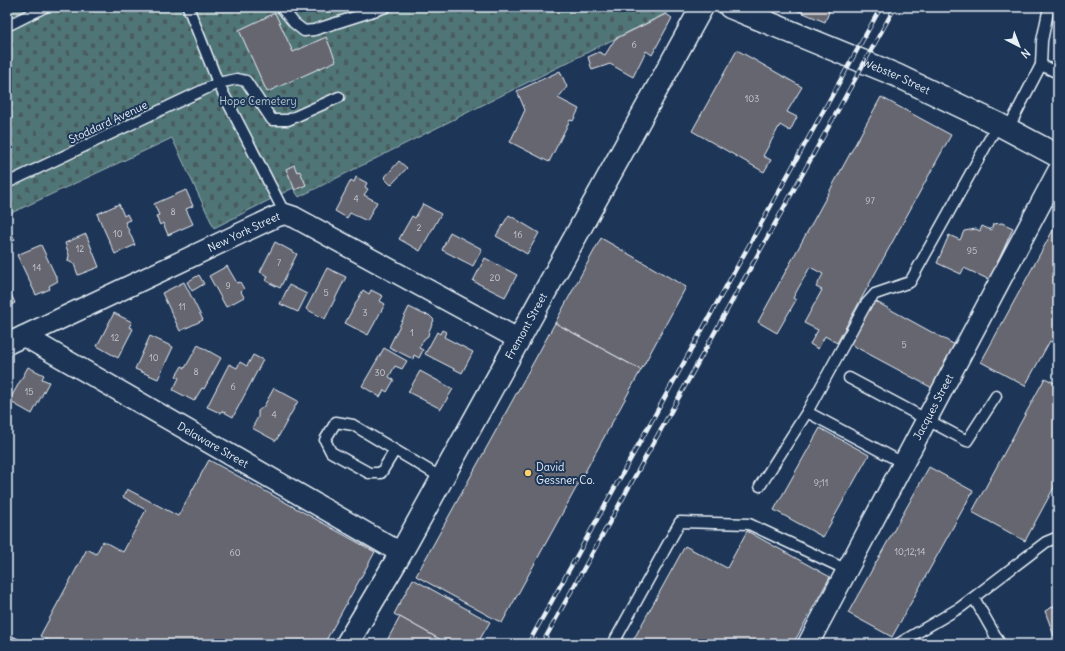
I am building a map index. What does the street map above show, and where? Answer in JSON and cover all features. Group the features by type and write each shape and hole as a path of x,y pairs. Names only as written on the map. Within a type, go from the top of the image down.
{"street":[{"name":"Fremont Street","path":"347,644 401,552 702,7"},
{"name":"Webster Street","path":"730,7 889,72 1003,126 1058,156"},
{"name":"Jacques Street","path":"808,644 1058,171"},
{"name":"New York Street","path":"15,340 285,214 294,217 518,339"},
{"name":"Delaware Street","path":"15,340 401,552"}],"lane":[{"path":"7,26 45,7"},
{"path":"188,7 218,83 285,214"},
{"path":"281,7 286,11 294,24 304,31 321,28 386,7"},
{"path":"760,486 807,412 866,304 874,294 910,282 1041,65 1042,40 1049,7"},
{"path":"1041,65 1058,74"},
{"name":"Stoddard Avenue","path":"7,183 218,83 237,79 246,81 272,120 288,120 339,97"},
{"path":"849,378 967,441 996,396"},
{"path":"807,412 903,463"},
{"path":"395,450 381,473 369,473 331,452 325,440 336,422 353,425 395,450 442,478"},
{"path":"613,644 680,522 749,524 847,570"},
{"path":"898,644 961,608 1046,542 1058,537"},
{"path":"974,598 1000,644"},
{"path":"7,640 15,644"}],"green space":[{"name":"Hope Cemetery","path":"7,7 664,7 672,10 299,197 293,188 214,228 172,138 7,215"}],"building":[{"path":"789,7 831,7 825,22"},
{"path":"275,13 293,52 326,37 336,61 267,92 239,30"},
{"path":"666,14 672,18 652,55 646,51 633,77 610,64 592,70 588,57 599,52 605,55 615,39"},
{"path":"737,50 802,87 787,112 797,117 790,131 780,125 763,156 771,160 764,172 692,131"},
{"path":"560,71 567,87 558,98 579,109 573,121 570,120 549,162 510,142 525,110 517,91"},
{"path":"881,97 951,135 837,343 825,336 818,349 810,344 818,330 804,323 822,290 816,287 823,274 810,267 793,298 796,300 777,333 758,322"},
{"path":"399,161 407,168 391,185 384,178"},
{"path":"294,165 297,172 300,171 306,185 295,190 286,169"},
{"path":"356,177 367,183 365,187 368,189 364,195 377,202 367,221 350,213 347,218 335,211 351,180 354,182"},
{"path":"186,190 193,206 186,209 193,224 168,235 163,223 160,225 156,216 159,215 154,204"},
{"path":"119,204 124,216 127,214 130,220 125,222 135,245 115,254 97,214"},
{"path":"423,204 441,214 420,251 399,239 412,216 415,218"},
{"path":"509,215 539,233 527,254 496,236"},
{"path":"1058,221 1058,345 1050,341 1025,386 981,362"},
{"path":"1002,223 1013,228 990,280 964,268 961,274 937,263 949,235 960,240 964,231 976,229 980,231 982,226 991,230 993,224"},
{"path":"7,224 15,240 7,244"},
{"path":"450,232 482,249 473,266 442,250"},
{"path":"86,234 99,267 78,275 74,264 68,261 69,255 65,243"},
{"path":"601,238 686,287 641,370 555,323"},
{"path":"275,242 297,254 280,288 266,281 268,276 260,272"},
{"path":"41,245 58,281 49,286 50,289 36,295 17,255"},
{"path":"485,258 517,275 505,297 473,281"},
{"path":"227,266 237,283 240,282 244,289 241,292 244,297 226,307 209,276"},
{"path":"327,268 346,277 325,319 306,309"},
{"path":"199,275 204,284 192,291 187,282"},
{"path":"184,282 203,320 180,331 162,293"},
{"path":"7,285 15,303 7,307"},
{"path":"289,285 307,294 298,312 280,304"},
{"path":"363,290 369,294 371,290 383,296 380,301 385,304 368,335 345,323"},
{"path":"873,300 957,346 934,389 850,344"},
{"path":"409,307 423,314 429,315 434,320 428,336 424,339 419,348 423,350 419,358 414,355 413,359 389,347"},
{"path":"114,313 132,322 129,327 133,329 118,358 97,346"},
{"name":"David Gessner Co.","path":"555,323 641,370 502,623 416,576"},
{"path":"442,330 446,332 444,337 473,352 462,373 425,354 437,332 440,334"},
{"path":"150,336 173,347 158,379 135,369"},
{"path":"198,345 221,358 204,389 202,388 194,401 173,390 179,378 176,376 182,366 185,368"},
{"path":"384,348 407,361 402,369 395,366 389,377 394,380 387,392 384,390 380,397 362,386"},
{"path":"253,355 263,360 233,417 222,411 220,413 207,407 229,364 237,368 240,362 247,366"},
{"path":"28,367 44,375 42,379 49,382 32,414 9,401"},
{"path":"420,371 453,389 441,409 408,392"},
{"path":"1045,378 1058,385 1058,480 1025,541 972,512"},
{"path":"274,388 298,401 276,441 252,428 258,417 258,411 264,406"},
{"path":"820,428 869,455 823,537 774,510"},
{"path":"209,460 375,552 324,644 153,644 147,640 145,644 55,644 40,636 87,549 96,554 103,541 123,552 146,510 123,497 127,489 178,516"},
{"path":"929,467 973,491 892,637 848,613"},
{"path":"747,531 830,577 793,644 631,644 685,546 727,568"},
{"path":"413,579 490,622 477,644 448,644 394,614"},
{"path":"1058,604 1058,635 1054,636 1045,611"},
{"path":"400,617 448,644 385,644"}],"railway":[{"path":"528,644 881,7"},
{"path":"542,644 895,7"}],"place":[{"name":"David Gessner Co.","path":"528,473"}]}
